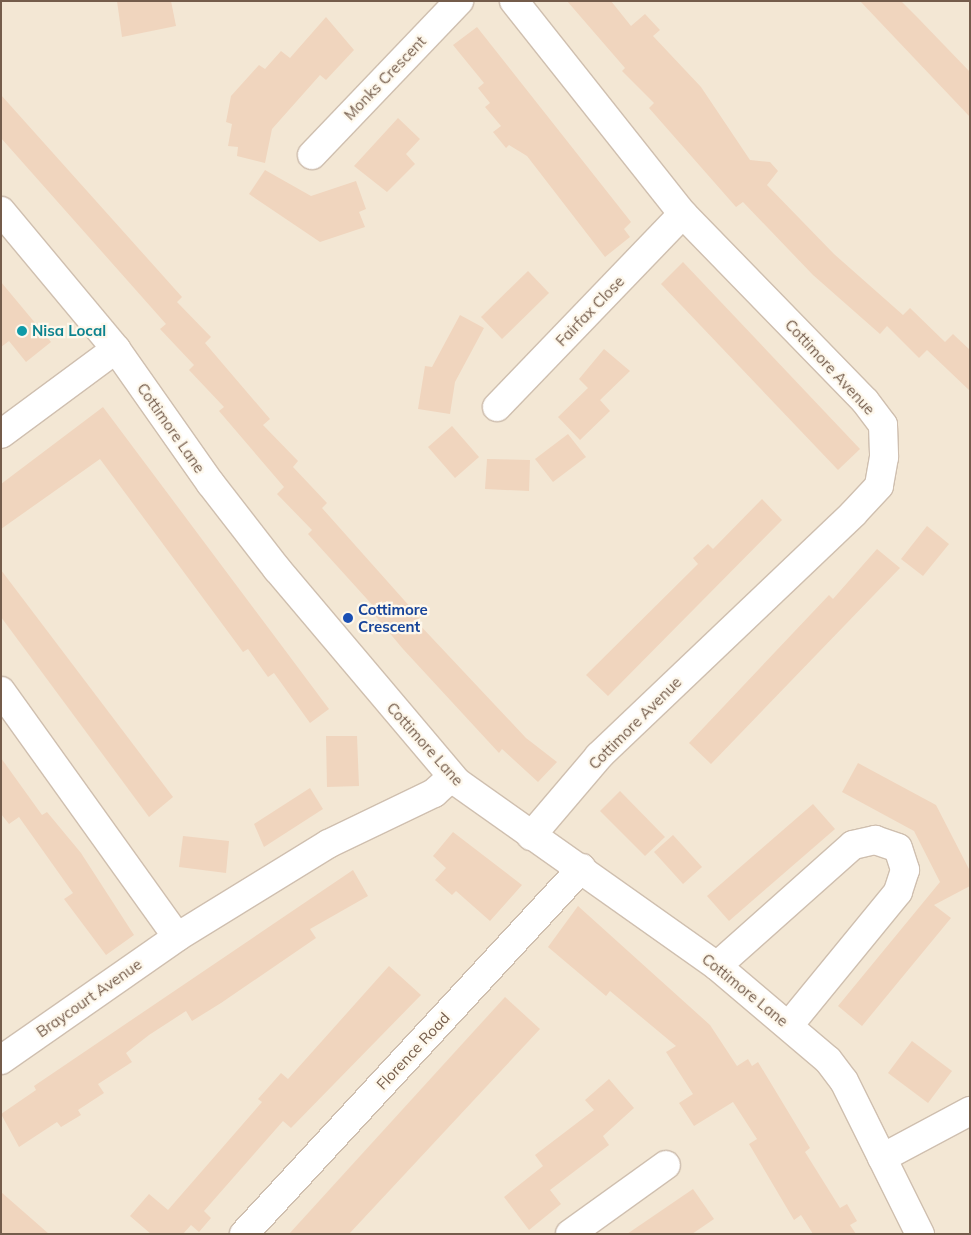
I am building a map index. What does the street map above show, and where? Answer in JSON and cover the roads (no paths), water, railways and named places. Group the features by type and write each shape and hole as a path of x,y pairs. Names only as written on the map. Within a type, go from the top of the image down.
{"street":[{"name":"Monks Crescent","path":"312,155 458,1"},
{"name":"Cottimore Avenue","path":"514,1 683,214 883,425 879,486 599,756 531,836"},
{"name":"Cottimore Lane","path":"1,212 116,349 211,484 277,569 452,777 531,836 582,868 716,966 789,1025 828,1060 844,1081 920,1234"},
{"name":"Fairfax Close","path":"497,407 683,214"},
{"path":"1,434 116,349"},
{"path":"1,691 177,937 328,844 434,793 452,777"},
{"path":"716,966 853,845 875,840 898,848 905,870 898,892 789,1025"},
{"name":"Florence Road","path":"244,1234 582,868"},
{"name":"Braycourt Avenue","path":"1,1060 177,937"},
{"path":"882,1158 970,1111"},
{"path":"570,1234 666,1165"}],"place":[{"name":"Nisa Local","path":"22,331"},
{"name":"Cottimore Crescent","path":"348,618"}]}
